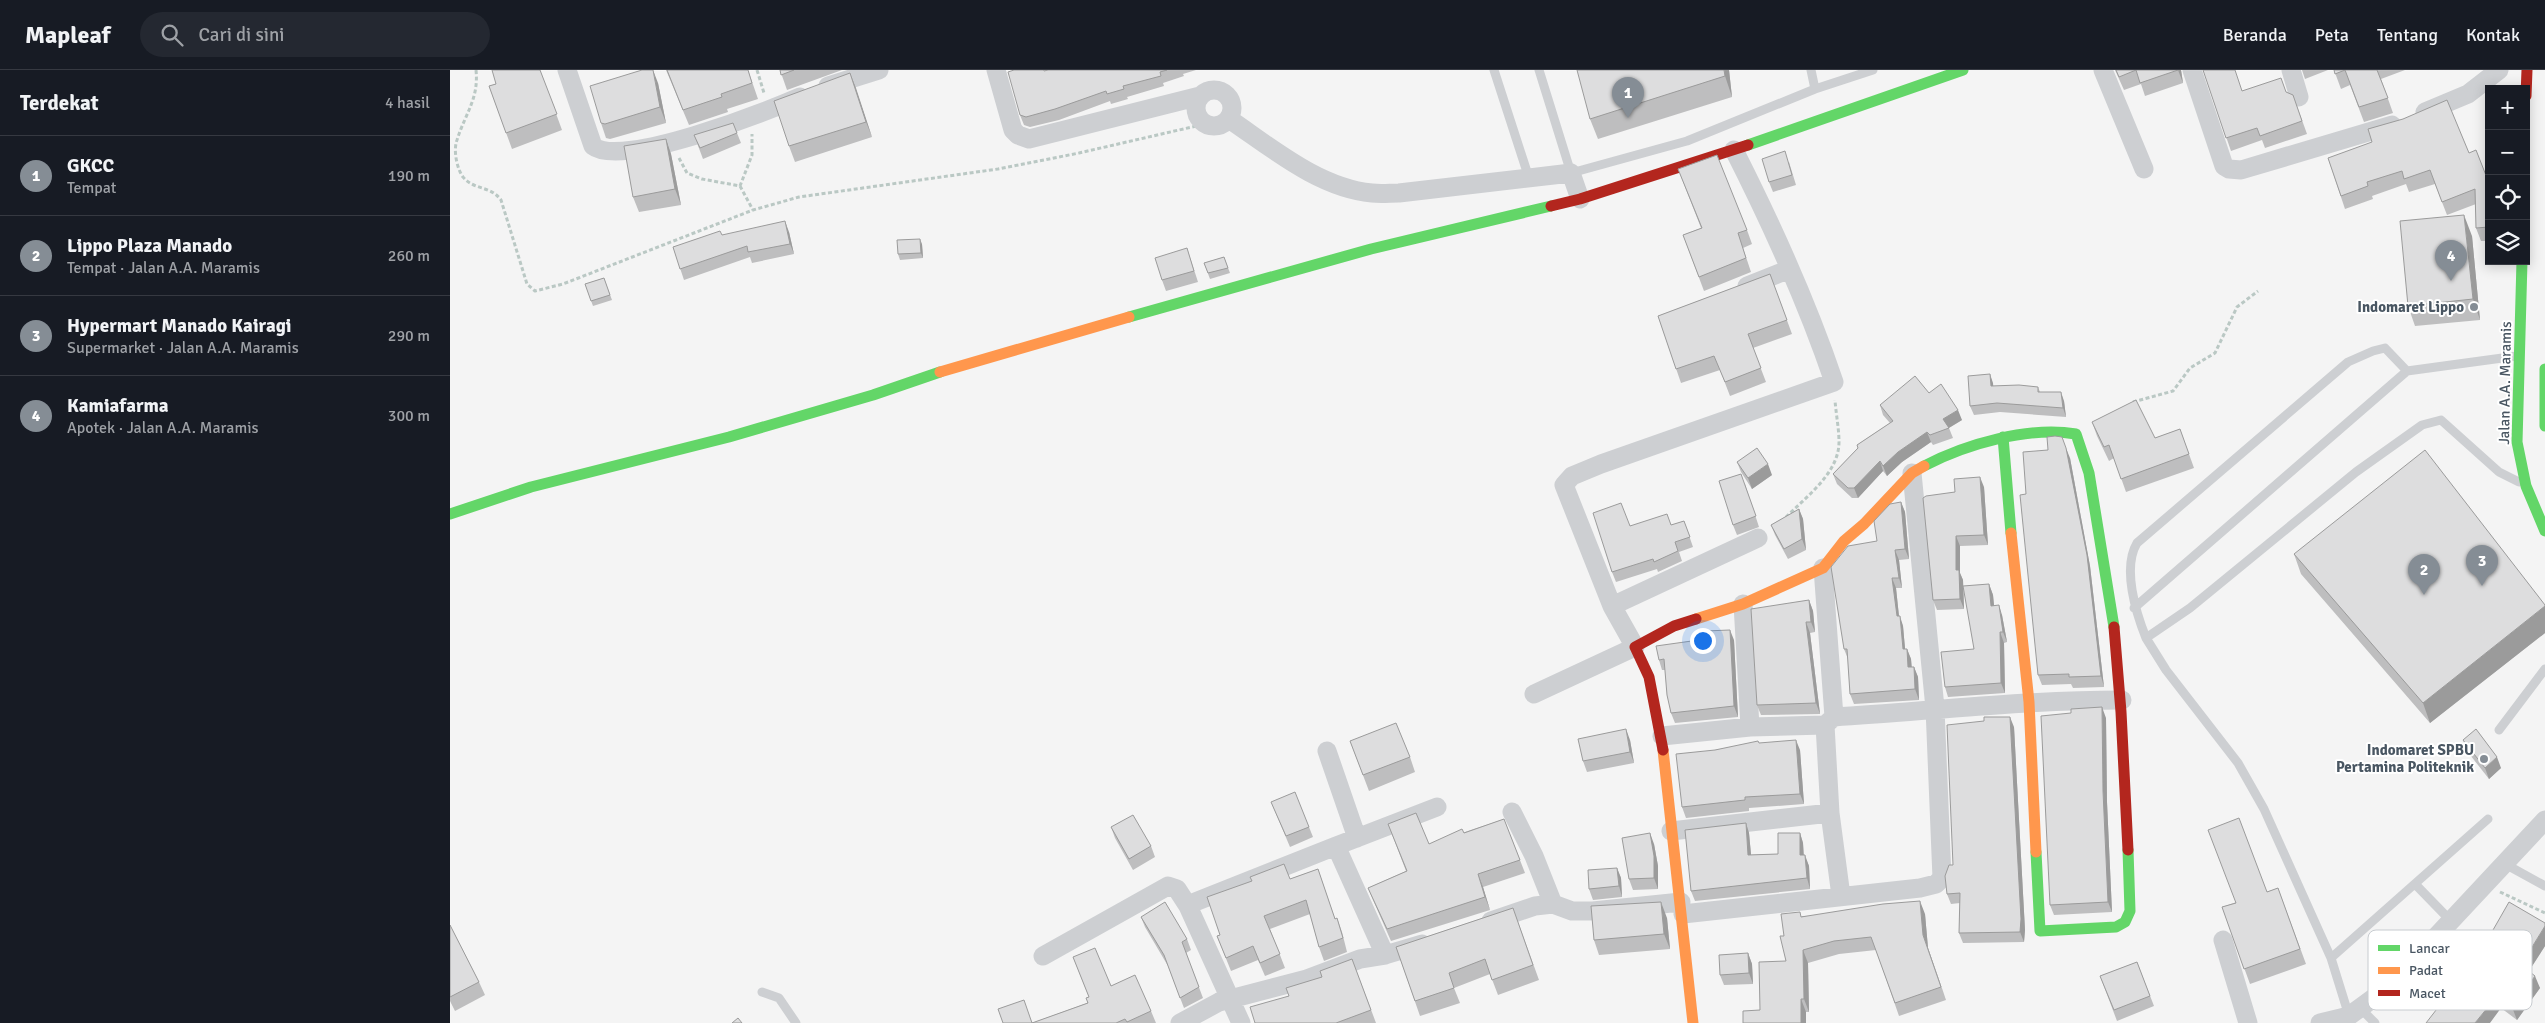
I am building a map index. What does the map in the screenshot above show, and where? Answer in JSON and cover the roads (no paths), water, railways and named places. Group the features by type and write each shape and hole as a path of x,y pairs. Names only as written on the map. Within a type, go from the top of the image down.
{"main road":[{"path":"450,514 531,487 729,437 873,395 952,368 1051,339 1362,252 1469,224 1580,199 1734,150 1963,70"},
{"path":"2526,85 2527,70"},
{"name":"Jalan A.A. Maramis","path":"2522,265 2517,442 2526,486 2545,530"},
{"path":"2545,369 2545,426"},
{"path":"1693,1023 1662,736 1650,677 1635,647 1688,621 1743,604 1823,568 1844,541 1864,524 1912,473 1936,460 2003,437 2059,431 2076,434 2088,465 2106,560 2122,700 2130,911 2126,922 2116,927 2040,930 2029,702 2013,563 2003,437"}],"street":[{"path":"567,70 592,146 599,151 614,153 670,143 770,110 837,83 879,70"},
{"path":"996,70 1013,130 1018,135 1029,139 1200,96 1212,89 1226,94 1233,106 1229,119 1222,125 1213,126 1205,124 1199,119 1196,111 1200,96"},
{"path":"2103,70 2144,169"},
{"path":"2192,70 2224,166 2235,170 2294,156 2403,122 2468,94 2499,70"},
{"path":"2291,70 2299,97"},
{"path":"576,94 594,88"},
{"path":"1229,119 1308,172 1351,189 1372,193 1399,193 1571,173 1580,199"},
{"path":"1534,694 1635,647 1612,606 1564,485 1567,480 1601,464 1834,382 1818,335 1790,269 1734,150"},
{"path":"1734,291 1790,269"},
{"path":"1472,927 1535,906 1553,904 1572,911 1593,912 1682,908 1920,888 1936,884 1942,878 1936,708 1912,473"},
{"path":"1612,606 1758,538"},
{"path":"1823,568 1829,721 1830,813 1842,896"},
{"path":"1743,604 1750,727"},
{"path":"1662,736 1829,721 1936,708 2029,702 2122,700"},
{"path":"1327,751 1357,838"},
{"path":"1188,906 1437,807"},
{"path":"1512,812 1534,856 1553,904"},
{"path":"1671,831 1830,813"},
{"path":"2443,930 2545,820"},
{"path":"1336,846 1385,955"},
{"path":"1044,956 1168,886 1176,890 1188,906 1241,1023"},
{"path":"1180,1023 1218,1002 1230,1001 1307,979 1360,959 1385,955 1436,940"},
{"path":"2223,940 2248,1023"},
{"path":"2320,1023 2355,1013 2368,1003"}],"lane":[{"path":"1494,70 1529,178"},
{"path":"1538,70 1571,173 1687,141 1815,89 1873,70"},
{"path":"1811,70 1815,89"},
{"path":"2375,1023 2355,1013 2264,809 2238,762 2166,670 2146,638 2134,608 2131,565 2133,550 2137,543 2348,362 2385,348 2407,371"},
{"path":"2134,608 2407,371 2520,356"},
{"path":"2146,638 2190,608 2356,472 2422,425 2441,420 2499,472 2526,486"},
{"path":"2499,730 2545,669"},
{"path":"2330,958 2488,819"},
{"path":"2505,864 2545,886"},
{"path":"2415,884 2452,921"},
{"path":"762,992 779,998 796,1023"}],"place":[{"name":"GKCC","path":"1628,118"},
{"name":"Kamiafarma","path":"2451,281"},
{"name":"Indomaret Lippo","path":"2474,307"},
{"name":"Hypermart Manado Kairagi","path":"2482,586"},
{"name":"Lippo Plaza Manado","path":"2424,595"},
{"name":"Indomaret SPBU Pertamina Politeknik","path":"2484,759"}]}
